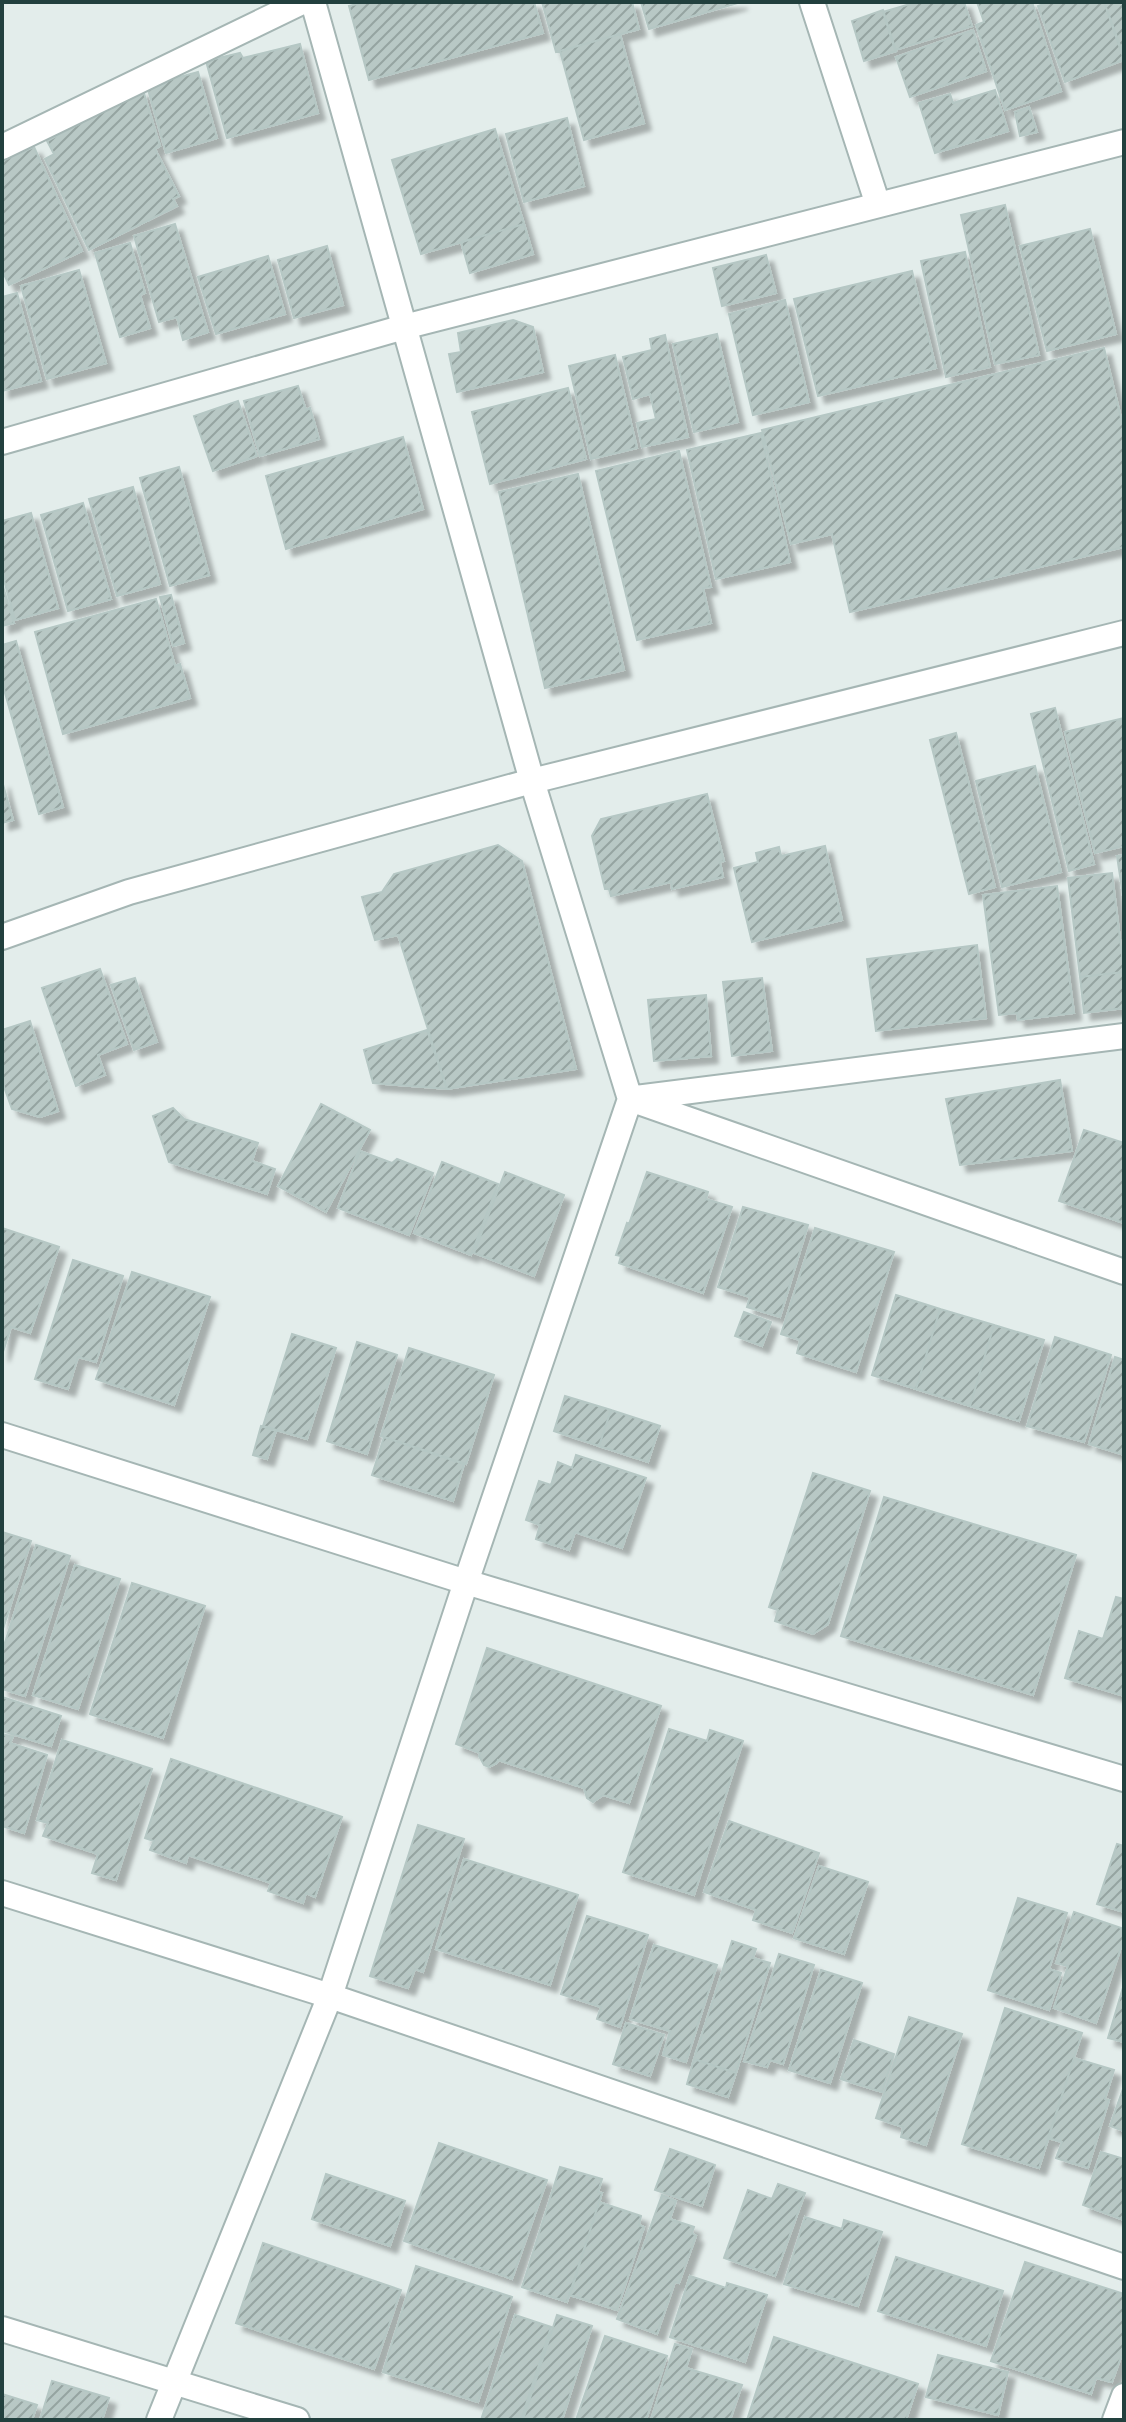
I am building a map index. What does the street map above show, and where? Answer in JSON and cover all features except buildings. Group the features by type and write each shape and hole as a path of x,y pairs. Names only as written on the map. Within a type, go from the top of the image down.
{"street":[{"path":"2,147 302,2"},
{"path":"159,2420 330,1996 630,1099 532,781 313,2"},
{"path":"812,2 878,205"},
{"path":"2,442 404,327 1124,142"},
{"path":"2,937 129,892 532,781 1124,633"},
{"path":"630,1099 1124,1036"},
{"path":"630,1099 1124,1272"},
{"path":"2,1435 466,1582 1124,1779"},
{"path":"2,1893 330,1996 1124,2267"},
{"path":"2,2329 297,2420"},
{"path":"1115,2420 1124,2396"}]}
